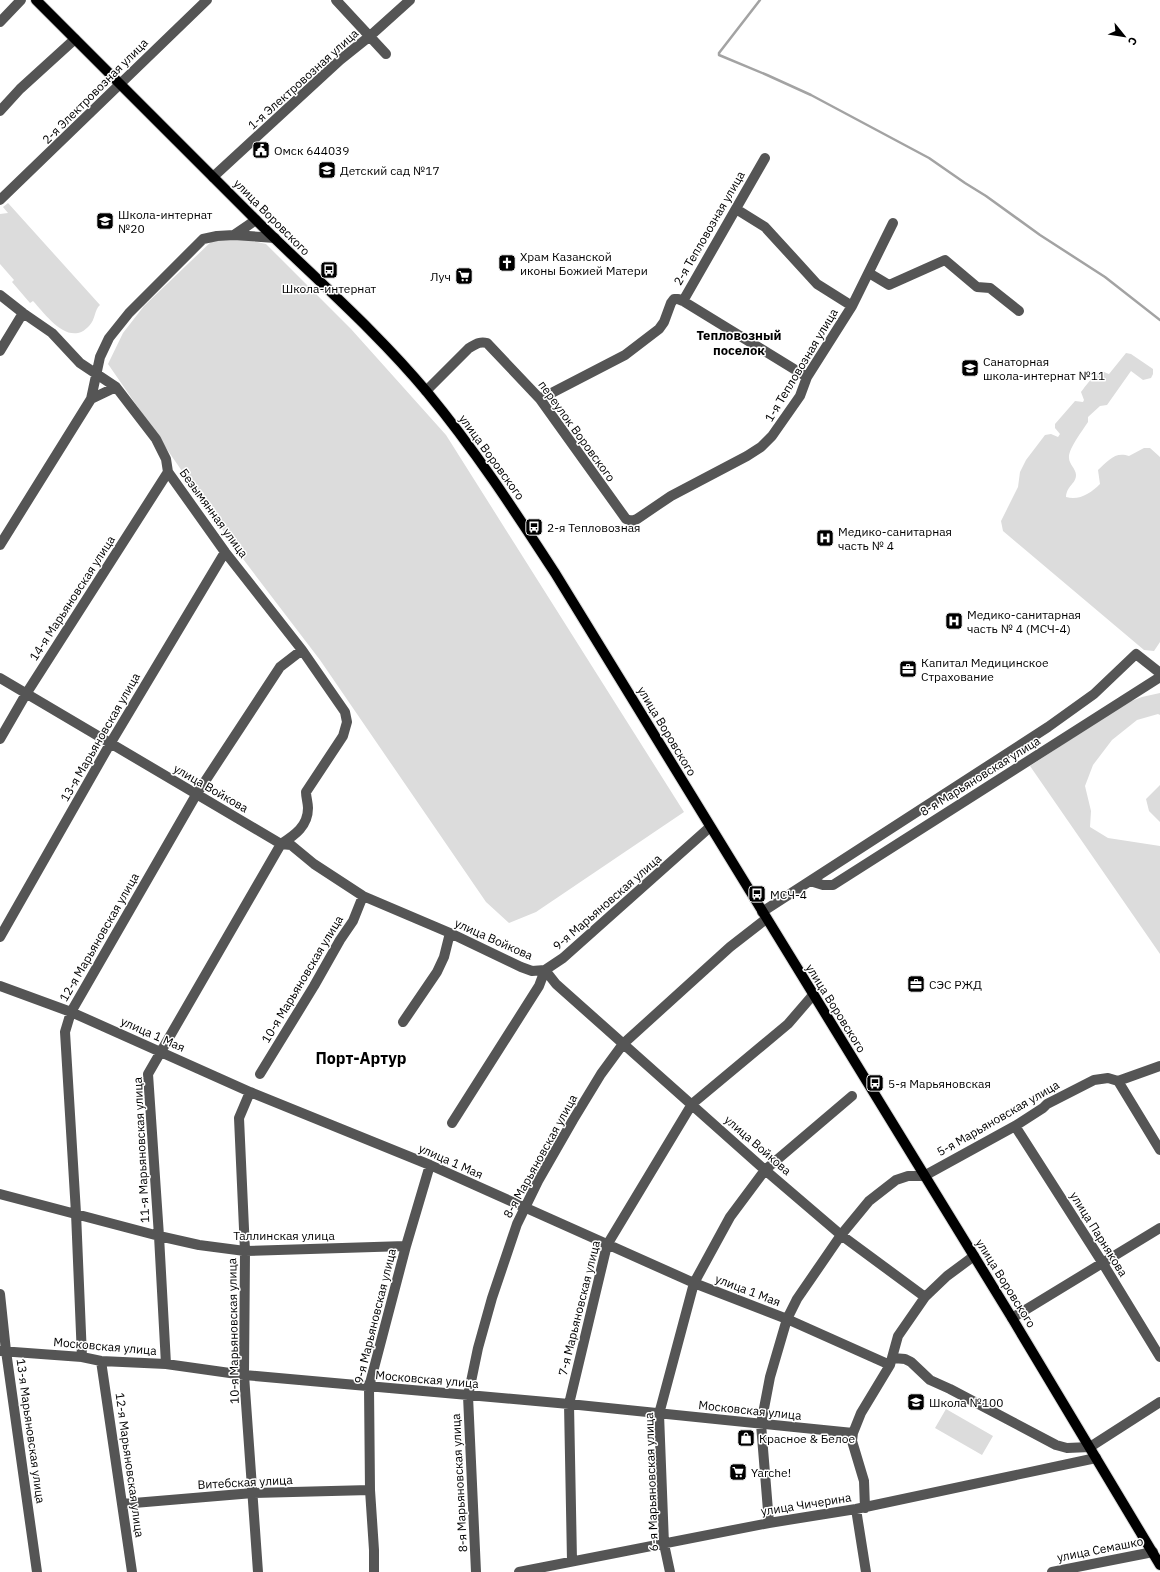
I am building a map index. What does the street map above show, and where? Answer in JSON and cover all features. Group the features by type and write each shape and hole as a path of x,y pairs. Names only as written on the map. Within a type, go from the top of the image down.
{"main road":[{"name":"улица Воровского","path":"36,0 274,238 374,335 426,391 466,441 503,493 555,573 1012,1318 1160,1565"}],"street":[{"path":"0,22 22,0"},
{"name":"2-я Электровозная улица","path":"0,200 207,0"},
{"path":"336,0 386,54"},
{"name":"1-я Электровозная улица","path":"213,177 340,60 370,36 410,0"},
{"path":"0,110 20,89 75,38"},
{"name":"2-я Тепловозная улица","path":"540,399 625,355 659,329 664,322 674,299 678,298 683,301 765,158"},
{"path":"736,209 765,226 817,284 852,306"},
{"path":"234,235 256,220"},
{"name":"1-я Тепловозная улица","path":"632,522 638,520 671,496 747,456 761,447 772,436 800,396 807,377 852,306 893,224"},
{"path":"0,545 91,399 100,357 110,338 134,308 204,239 217,236 234,235 274,238"},
{"path":"869,273 889,285 945,260 977,287 990,288 1018,311"},
{"name":"Безымянная улица","path":"0,295 52,333 80,363 116,387 156,439 166,459 168,472 225,552 302,650 344,712 347,722 343,736"},
{"path":"683,301 807,377"},
{"path":"0,350 23,313"},
{"name":"переулок Воровского","path":"426,391 470,348 477,343 487,343 540,399 626,519 632,522"},
{"path":"91,399 116,387"},
{"name":"14-я Марьяновская улица","path":"0,739 26,694 168,472"},
{"name":"13-я Марьяновская улица","path":"0,937 110,744 225,552"},
{"name":"12-я Марьяновская улица","path":"82,1356 76,1213 65,1032 71,1012 196,795 280,667 302,650"},
{"name":"8-я Марьяновская улица","path":"476,1572 468,1396 478,1348 492,1298 517,1224 524,1208 593,1087 623,1044 764,915 810,881 1048,726 1094,694 1136,654 1160,673"},
{"name":"8-я Марьяновская улица","path":"810,881 823,885 833,885 1160,677"},
{"name":"улица Войкова","path":"0,678 281,844 292,845 314,864 363,896 450,933 521,967 532,971 545,970 556,984 765,1170 842,1235 925,1297"},
{"name":"11-я Марьяновская улица","path":"166,1364 148,1074 281,844 298,833 307,818 308,807 306,792 343,736"},
{"name":"9-я Марьяновская улица","path":"545,970 563,958 710,827"},
{"name":"11-я Марьяновская улица","path":"298,833 298,849"},
{"name":"10-я Марьяновская улица","path":"260,1074 314,986 340,940 353,921 363,896"},
{"path":"403,1022 437,972 444,957 450,933"},
{"path":"452,1123 538,986 545,970"},
{"name":"улица 1 Мая","path":"0,986 71,1012 250,1092 430,1165 694,1283 892,1362 906,1359 930,1380 1056,1445 1067,1448 1090,1447"},
{"name":"7-я Марьяновская улица","path":"572,1561 569,1404 607,1245 692,1104 788,1024 813,995"},
{"name":"5-я Марьяновская улица","path":"769,1523 761,1424 770,1378 787,1319 797,1300 842,1235 869,1201 896,1180 908,1176 924,1176 1015,1126 1044,1108 1046,1104 1094,1080 1108,1078 1118,1081 1160,1066"},
{"path":"1118,1081 1160,1150"},
{"name":"10-я Марьяновская улица","path":"250,1092 239,1118 245,1251 244,1375 258,1572"},
{"name":"6-я Марьяновская улица","path":"670,1572 664,1544 659,1414 694,1283 730,1217 765,1170 852,1096"},
{"name":"улица Парнякова","path":"1015,1126 1160,1356"},
{"name":"9-я Марьяновская улица","path":"374,1572 370,1490 369,1387 406,1246 430,1165"},
{"name":"Таллинская улица","path":"0,1194 159,1236 199,1245 245,1251 406,1246"},
{"path":"1012,1318 1160,1228"},
{"path":"866,1572 860,1508 864,1480 852,1441 853,1433 861,1413 892,1362 895,1343 898,1336 925,1297 947,1276 974,1256"},
{"name":"13-я Марьяновская улица","path":"0,1294 3,1351 38,1572"},
{"name":"Московская улица","path":"3,1351 82,1356 102,1361 166,1364 244,1375 569,1404 853,1433"},
{"name":"12-я Марьяновская улица","path":"102,1361 132,1572"},
{"path":"1090,1447 1160,1402"},
{"name":"улица Чичерина","path":"519,1572 769,1523 860,1508 1096,1458"},
{"name":"Витебская улица","path":"122,1504 253,1493 370,1490"},
{"name":"улица Семашко","path":"1052,1572 1153,1552"}],"shaded area":[{"path":"8,203 100,305 89,326 81,332 74,333 58,327 33,301 30,303 12,282 14,280 0,264 0,214 8,213 3,207"},
{"path":"214,239 249,240 266,244 351,329 446,435 684,812 536,912 509,923 486,902 320,660 240,555 108,364 123,333 144,306"},
{"path":"1126,353 1131,354 1153,369 1153,374 1151,378 1143,380 1131,371 1107,405 1100,406 1088,417 1088,422 1069,454 1069,460 1075,471 1076,478 1068,490 1066,497 1080,497 1089,493 1100,484 1098,470 1116,456 1129,456 1144,448 1150,448 1160,457 1160,642 1154,651 1144,650 1003,531 1001,521 1018,487 1020,472 1026,460 1045,435 1051,434 1058,437 1060,434 1055,428 1055,424 1075,401 1083,402 1084,400 1081,392 1094,376 1102,371 1109,374"},
{"path":"1160,693 1160,715 1158,714 1137,720 1112,740 1093,765 1085,786 1091,811 1090,827 1108,838 1160,846 1160,954 1030,766 1126,703 1142,697"},
{"path":"1160,785 1160,822 1149,811 1146,799"},
{"path":"946,1409 993,1436 982,1455 935,1428"}],"waterway":[{"path":"760,0 719,55 811,95 929,158 986,196 1040,235 1105,277 1160,320"}],"place":[{"name":"Омск 644039","path":"261,150"},
{"name":"Детский сад №17","path":"327,170"},
{"name":"Школа-интернат №20","path":"105,221"},
{"name":"Храм Казанской иконы Божией Матери","path":"507,263"},
{"name":"Школа-интернат","path":"329,270"},
{"name":"Луч","path":"464,276"},
{"name":"Санаторная школа-интернат №11","path":"970,368"},
{"name":"2-я Тепловозная","path":"534,527"},
{"name":"Медико-санитарная часть № 4","path":"825,538"},
{"name":"Медико-санитарная часть № 4 (МСЧ-4)","path":"954,621"},
{"name":"Капитал Медицинское Страхование","path":"908,669"},
{"name":"МСЧ-4","path":"757,894"},
{"name":"СЭС РЖД","path":"916,984"},
{"name":"5-я Марьяновская","path":"875,1083"},
{"name":"Школа №100","path":"916,1402"},
{"name":"Красное & Белое","path":"746,1438"},
{"name":"Yarche!","path":"738,1472"}],"district":[{"name":"Тепловозный поселок","path":"739,342"},
{"name":"Порт-Артур","path":"361,1058"}]}
